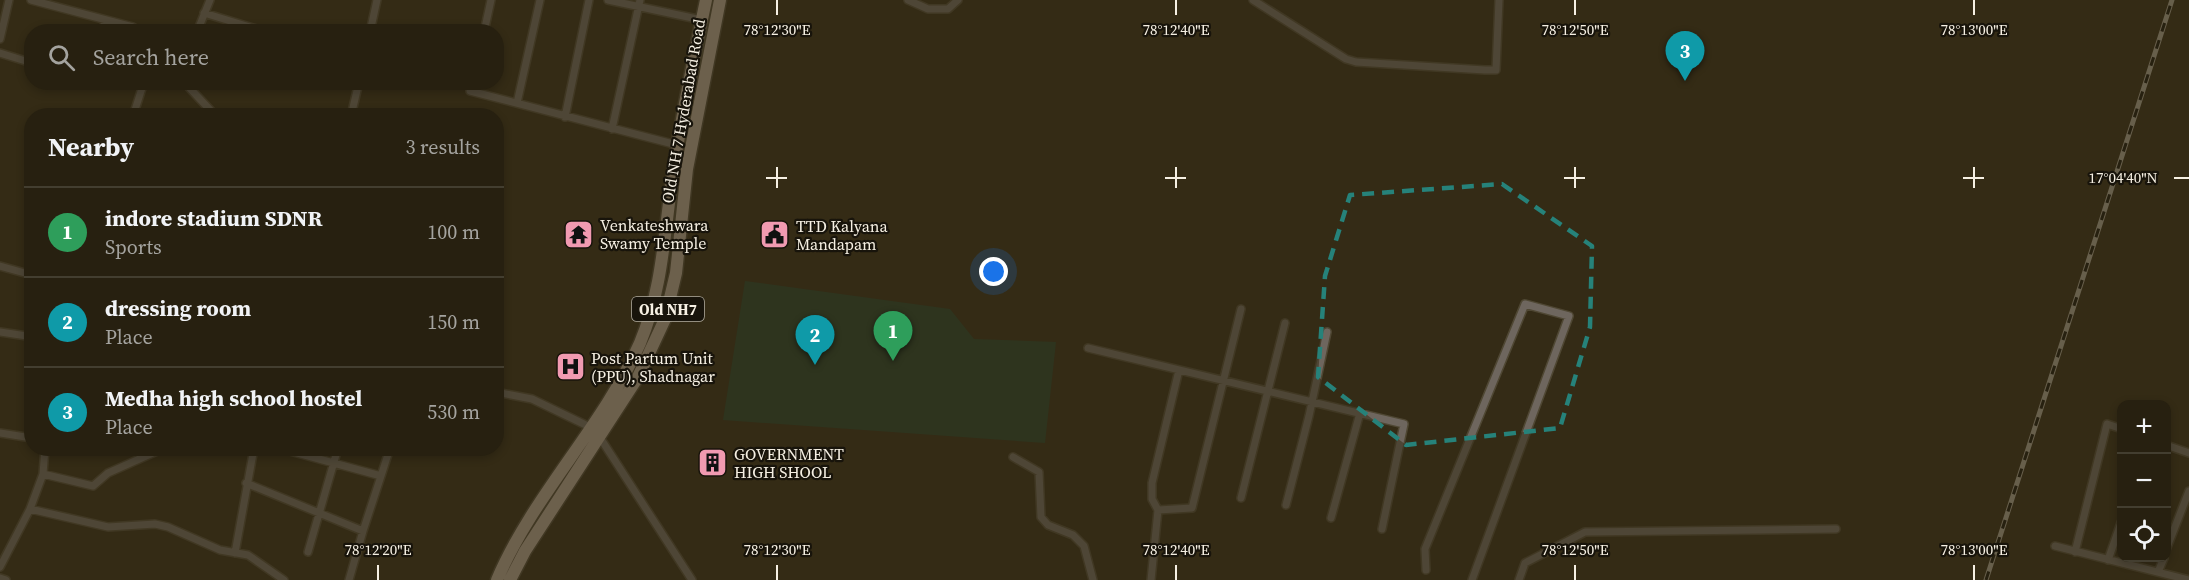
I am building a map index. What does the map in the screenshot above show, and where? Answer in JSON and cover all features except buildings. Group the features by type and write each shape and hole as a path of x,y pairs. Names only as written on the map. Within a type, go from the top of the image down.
{"main road":[{"name":"Old NH 7 Hyderabad Road","path":"497,580 523,530 624,371 651,316 659,285 677,145 706,0"},
{"name":"Old NH 7 Hyderabad Road","path":"510,580 531,543 638,377 665,319 672,296 687,169 720,0"}],"street":[{"path":"0,39 9,0"},
{"path":"31,0 121,24"},
{"path":"200,24 210,0"},
{"path":"372,24 377,0"},
{"path":"486,24 491,0"},
{"path":"517,103 540,0"},
{"path":"565,117 589,0"},
{"path":"608,0 640,3 702,20"},
{"path":"908,0 928,9 948,9 958,0"},
{"path":"1253,0 1346,59 1356,62 1485,70 1496,70 1499,0"},
{"path":"612,129 640,3"},
{"path":"204,14 239,24"},
{"path":"104,24 105,20"},
{"path":"0,53 24,60"},
{"path":"136,108 141,90"},
{"path":"191,90 208,108"},
{"path":"353,108 357,90"},
{"path":"470,90 470,92 677,145"},
{"path":"0,266 24,272"},
{"path":"1426,570 1425,549 1525,304 1569,316 1472,580"},
{"path":"1158,510 1192,508 1242,309"},
{"path":"1241,498 1285,323"},
{"path":"0,332 24,336"},
{"path":"1286,505 1327,332"},
{"path":"1088,348 1404,424 1382,529"},
{"path":"1151,580 1158,510 1152,499 1152,483 1179,370"},
{"path":"504,394 532,399 591,426 692,580"},
{"path":"1331,518 1360,413"},
{"path":"2075,552 2107,424 2117,428"},
{"path":"0,433 24,437"},
{"path":"2171,447 2189,453"},
{"path":"0,567 30,509 43,474 44,456"},
{"path":"43,474 93,486 108,473 146,456"},
{"path":"235,553 252,456"},
{"path":"308,456 381,476"},
{"path":"308,552 336,456"},
{"path":"349,580 387,456"},
{"path":"1013,457 1039,472 1041,517 1048,525 1072,535 1084,546 1093,580"},
{"path":"246,483 363,531"},
{"path":"2171,537 2189,491"},
{"path":"30,509 108,527 155,524 168,527 220,550 248,555 276,578 284,580"},
{"path":"1519,580 1525,563 1586,532 1836,529"},
{"path":"2108,560 2117,532"},
{"path":"2055,546 2189,580"},
{"path":"2158,572 2162,562"},
{"path":"0,578 6,580"}],"highlighted area":[{"path":"1502,184 1592,246 1590,327 1560,428 1406,445 1318,377 1325,276 1350,195"}],"green space":[{"path":"745,281 950,309 974,339 1056,342 1045,443 723,420"}],"railway":[{"path":"1986,580 2172,0"}],"place":[{"name":"Medha high school hostel","path":"1685,81"},
{"name":"Venkateshwara Swamy Temple","path":"579,234"},
{"name":"TTD Kalyana Mandapam","path":"775,235"},
{"name":"indore stadium SDNR","path":"893,361"},
{"name":"dressing room","path":"815,365"},
{"name":"Post Partum Unit (PPU), Shadnagar","path":"570,367"},
{"name":"GOVERNMENT HIGH SHOOL","path":"713,463"}]}
